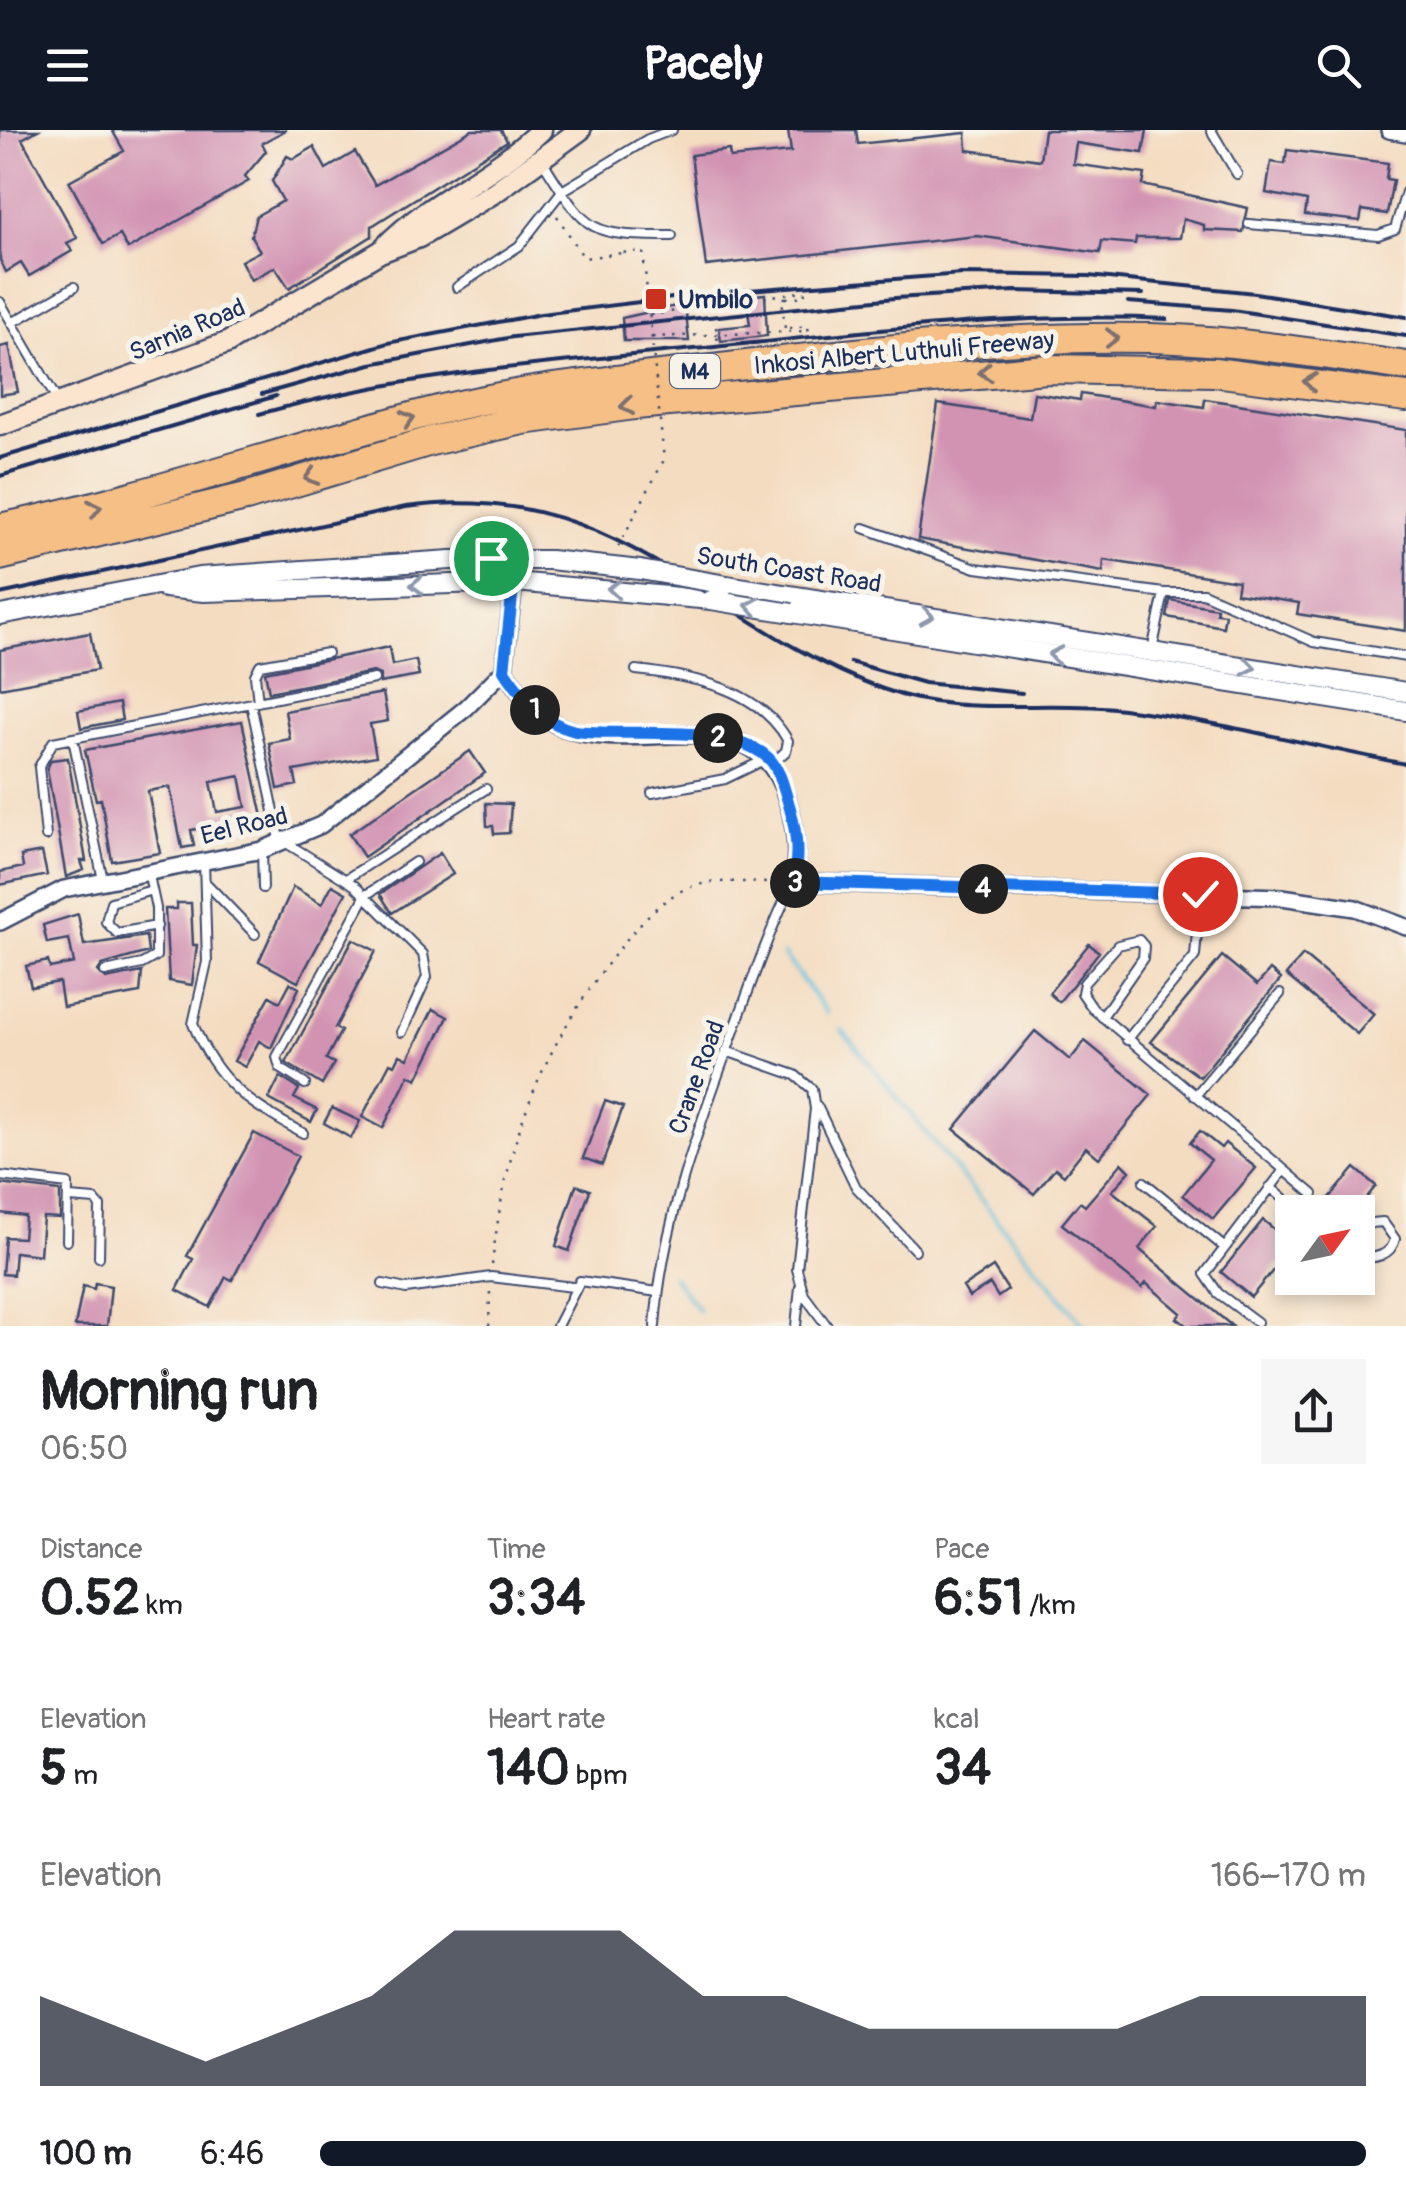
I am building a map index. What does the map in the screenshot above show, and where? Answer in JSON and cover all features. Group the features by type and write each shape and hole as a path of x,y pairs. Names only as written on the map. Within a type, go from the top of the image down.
{"highway":[{"name":"Inkosi Albert Luthuli Freeway","path":"0,528 131,499 500,396 833,355 991,341 1152,338 1300,350 1406,366"},
{"name":"Inkosi Albert Luthuli Freeway","path":"0,556 246,497 431,441 524,420 635,405 1047,369 1214,372 1406,397"}],"main road":[{"name":"Sarnia Road","path":"0,425 228,343 380,252 420,237 543,160 580,130"},
{"name":"Sarnia Road","path":"380,252 410,224 505,162 532,133"}],"street":[{"path":"1389,130 1406,133"},
{"path":"516,559 504,670 534,708 570,730 744,742 770,760 794,823 798,850 793,882 1200,894 1336,904 1406,928"},
{"name":"South Coast Road","path":"0,615 199,577 516,559 640,570 1406,692"},
{"name":"South Coast Road","path":"160,587 204,592 514,582 711,600 1406,712"},
{"name":"Eel Road","path":"0,922 52,893 262,850 321,826 466,708 504,670"}],"lane":[{"path":"457,286 519,246 562,191 648,139 672,130"},
{"path":"1211,130 1237,174"},
{"path":"532,133 562,191 595,230 628,236 672,236"},
{"path":"1249,224 1369,236 1394,229 1403,216 1406,192"},
{"path":"12,322 74,287"},
{"path":"0,302 60,404"},
{"path":"864,528 976,568 1164,592 1203,593 1314,642 1406,657"},
{"path":"1151,670 1164,592"},
{"path":"326,653 260,665 255,674 255,703 276,828 284,844 346,879 419,948 426,962 427,977 402,1032"},
{"path":"636,670 682,675 717,685 766,715 789,744 770,760 737,775 652,792"},
{"path":"46,836 39,767 49,745 374,680"},
{"path":"72,738 102,880"},
{"path":"346,879 486,789"},
{"path":"262,850 263,888"},
{"path":"204,861 206,979 194,1026 246,1102 304,1133"},
{"path":"305,1084 280,1068 276,1059 366,895 415,862"},
{"path":"104,972 154,958 157,926 148,871"},
{"path":"204,882 254,934"},
{"name":"Crane Road","path":"656,1326 658,1292 676,1200 762,950 793,882"},
{"path":"152,890 111,902 106,922 110,930 120,933 157,926"},
{"path":"1127,1040 1196,956 1200,894"},
{"path":"1102,1017 1143,958 1144,946 1139,940 1118,945 1082,986 1088,1002 1102,1017 1127,1040 1313,1194"},
{"path":"1195,1096 1280,994"},
{"path":"726,1051 796,1074 809,1084 856,1187 915,1250"},
{"path":"796,1326 799,1234 815,1102"},
{"path":"1257,1322 1205,1278 1284,1170"},
{"path":"0,1176 66,1183 70,1198 67,1241"},
{"path":"1144,1182 1224,1248"},
{"path":"1270,1188 1279,1195"},
{"path":"70,1198 98,1203 99,1257"},
{"path":"1375,1223 1383,1222 1393,1230 1395,1242 1382,1255 1375,1255"},
{"path":"383,1284 406,1289 491,1276 573,1287 589,1280 658,1292"},
{"path":"557,1326 573,1287"},
{"path":"800,1287 828,1326"}],"path":[{"path":"550,206 584,258 643,251 664,460 615,554"},
{"path":"650,315 804,292 782,298 785,328 805,326 809,333 778,335 777,329 715,336 652,337"},
{"path":"716,296 718,313"},
{"path":"716,326 718,344"},
{"path":"489,1326 491,1276 504,1180 530,1097 562,1028 624,943 682,890 715,882 793,882"}],"building":[{"path":"0,130 38,130 22,139 77,238 67,243 72,251 29,276 21,263 6,272 0,260"},
{"path":"112,130 286,130 262,143 266,151 245,176 249,181 128,249 120,235 103,244 69,181 124,151"},
{"path":"472,130 501,130 507,141 372,226 372,236 289,288 275,267 251,280 241,261 260,251 251,236 256,216 283,201 272,181 287,156 293,159 314,147 326,169 355,152 375,185"},
{"path":"788,130 856,130 858,144 966,133 967,150 1040,160 1044,130 1147,130 1143,153 1076,143 1073,164 1145,174 1143,185 1248,208 1243,232 1204,230 1204,225 1183,219 1180,238 1136,238 1135,244 1102,241 1100,253 977,236 706,266 691,155 729,150 730,158 791,152"},
{"path":"1287,150 1388,163 1386,179 1393,180 1387,214 1362,210 1360,221 1305,215 1307,201 1266,193 1271,162 1285,164"},
{"path":"765,294 767,336 721,341 719,328 750,325 746,296"},
{"path":"685,304 689,341 624,341 622,318"},
{"path":"9,345 18,392 0,395 0,347"},
{"path":"1034,393 1080,400 1081,394 1156,406 1157,400 1204,407 1205,399 1406,430 1406,631 1297,614 1299,603 1236,593 1238,581 1104,560 1103,572 918,539 938,404 1030,418"},
{"path":"1170,600 1217,608 1216,613 1225,614 1223,627 1167,617"},
{"path":"90,633 97,670 0,688 0,650"},
{"path":"389,647 392,665 416,660 419,676 380,683 380,675 373,672 269,692 265,672"},
{"path":"383,693 388,721 370,724 376,756 294,771 297,785 278,789 269,743 290,739 285,711"},
{"path":"119,703 122,720 81,728 78,711"},
{"path":"242,721 263,817 191,830 194,846 182,848 170,787 148,791 160,853 112,861 101,799 96,800 85,750","holes":["240,776 246,807 217,812 211,782"]},
{"path":"470,751 485,773 364,857 349,834"},
{"path":"68,758 86,861 81,861 84,870 66,877 47,769 51,760"},
{"path":"486,803 511,804 509,833 494,834 493,826 487,826"},
{"path":"42,852 47,875 0,885 0,872 23,867 21,856"},
{"path":"440,853 453,874 392,913 380,894"},
{"path":"332,885 346,893 298,982 259,961 293,887 322,904"},
{"path":"177,903 191,903 193,945 197,945 192,985 169,981 165,909 177,909"},
{"path":"78,914 84,945 146,936 148,952 102,965 98,971 106,979 142,972 140,993 63,1007 59,982 31,987 26,966 48,961 50,968 74,963 69,939 47,943 43,925"},
{"path":"353,939 376,951 335,1028 341,1031 326,1059 334,1063 322,1085 286,1063"},
{"path":"1089,944 1099,952 1059,1002 1049,993"},
{"path":"1303,955 1374,1014 1357,1034 1286,975"},
{"path":"1222,956 1257,985 1270,970 1281,979 1200,1077 1151,1042"},
{"path":"290,983 299,988 271,1048 259,1041 245,1067 234,1061 270,996 280,1002"},
{"path":"433,1009 448,1017 417,1079 409,1075 383,1128 362,1117 390,1063 395,1065 400,1055 408,1059"},
{"path":"1035,1031 1070,1060 1085,1041 1151,1095 1099,1158 1086,1147 1064,1175 1055,1168 1034,1194 954,1129"},
{"path":"280,1077 299,1089 294,1098 317,1110 311,1122 269,1099"},
{"path":"605,1101 623,1107 602,1165 583,1158"},
{"path":"332,1108 360,1121 351,1138 324,1123"},
{"path":"1200,1131 1221,1148 1225,1143 1256,1168 1213,1219 1183,1195 1211,1160 1190,1143"},
{"path":"254,1133 298,1156 232,1280 226,1277 210,1307 177,1290 193,1259 187,1256"},
{"path":"1122,1163 1130,1171 1112,1191 1157,1226 1139,1249 1232,1326 1187,1326 1177,1318 1181,1313 1146,1283 1142,1288 1062,1224 1080,1202 1085,1206"},
{"path":"1355,1168 1376,1186 1369,1195 1332,1195"},
{"path":"0,1184 60,1191 60,1218 43,1217 40,1255 15,1252 13,1275 2,1274 5,1237 23,1238 25,1216 0,1213"},
{"path":"576,1185 590,1190 569,1251 556,1246"},
{"path":"1263,1220 1275,1230 1275,1268 1251,1297 1221,1272"},
{"path":"993,1267 1008,1290 998,1297 990,1284 969,1297 963,1287"},
{"path":"95,1283 111,1286 107,1326 75,1326 83,1286 94,1289"}],"waterway":[{"path":"783,954 827,1013"},
{"path":"842,1030 1084,1326"},
{"path":"673,1277 699,1310"}],"railway":[{"path":"0,458 388,343 541,314 722,292 962,274 1089,276 1255,293 1406,317"},
{"path":"262,394 371,364 513,337 895,298 1015,291 1143,294"},
{"path":"1128,302 1232,310 1406,336"},
{"path":"259,414 371,388 543,364 941,325 1054,318 1167,319"},
{"path":"0,476 276,396"},
{"path":"0,594 406,507 480,504 545,514 603,534 657,562 820,661 912,698 972,705 1123,709 1406,764"},
{"path":"850,662 924,683 1022,693"}],"place":[{"name":"Umbilo","path":"656,299"}],"route":[{"path":"491,558 516,559 504,670 534,708 552,723 575,731 726,738 758,750 777,770 794,823 798,850 793,882 812,886 1200,894"}]}
